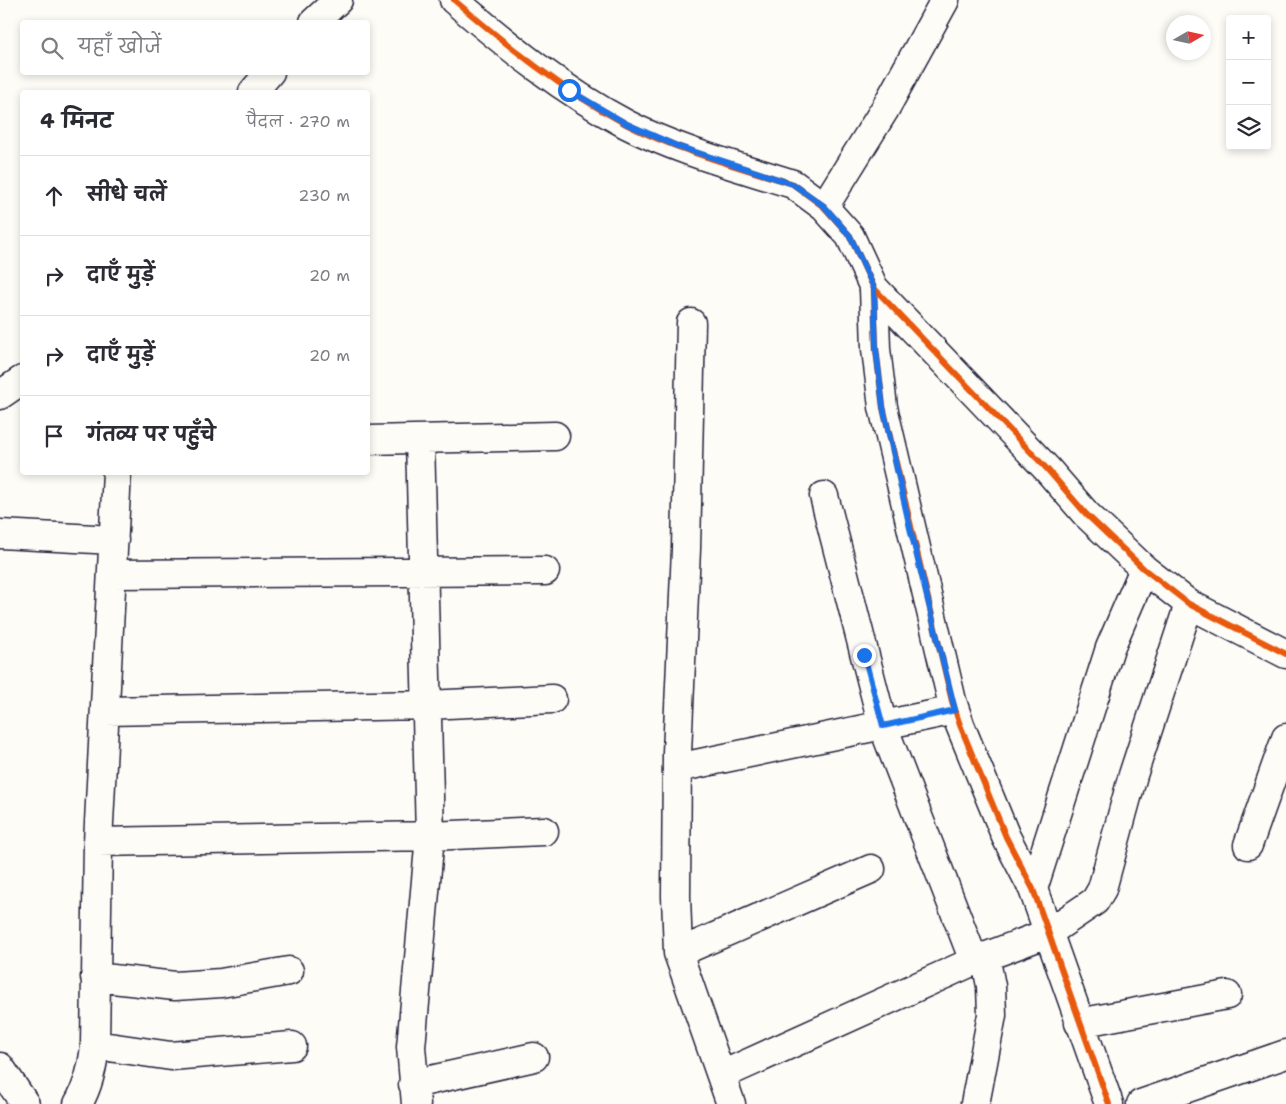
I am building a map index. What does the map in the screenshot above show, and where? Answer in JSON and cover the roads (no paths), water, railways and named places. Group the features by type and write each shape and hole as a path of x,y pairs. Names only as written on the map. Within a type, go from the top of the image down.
{"street":[{"path":"316,20 338,0"},
{"path":"454,0 518,55 569,90 627,124 677,146 793,184 824,206 850,236 874,288 1047,469 1086,514 1144,569 1189,604 1286,654"},
{"path":"824,206 884,109 945,0"},
{"path":"256,90 268,75"},
{"path":"874,288 876,349 883,407 910,528 955,710 1006,837 1033,889 1109,1104"},
{"path":"691,323 686,548 677,768 676,896 678,953 731,1104"},
{"path":"0,395 20,381"},
{"path":"370,440 555,436"},
{"path":"420,439 430,836 410,1048 414,1094 534,1057"},
{"path":"78,1104 85,1092 93,1067 96,1044 95,977 98,842 117,475"},
{"path":"824,496 883,726 991,986 992,1015 975,1104"},
{"path":"0,534 114,540"},
{"path":"1033,889 1110,648 1144,569"},
{"path":"112,574 545,571"},
{"path":"722,1075 980,959 1048,934 1095,901 1102,889 1133,775 1189,604"},
{"path":"106,711 427,705 552,699"},
{"path":"677,768 955,710"},
{"path":"1248,845 1286,738"},
{"path":"98,842 430,836 544,831"},
{"path":"678,953 871,868"},
{"path":"95,977 175,986 221,983 289,971"},
{"path":"1079,1023 1227,995"},
{"path":"96,1044 170,1056 292,1046"},
{"path":"1141,1104 1286,1054"},
{"path":"0,1067 25,1104"}]}
